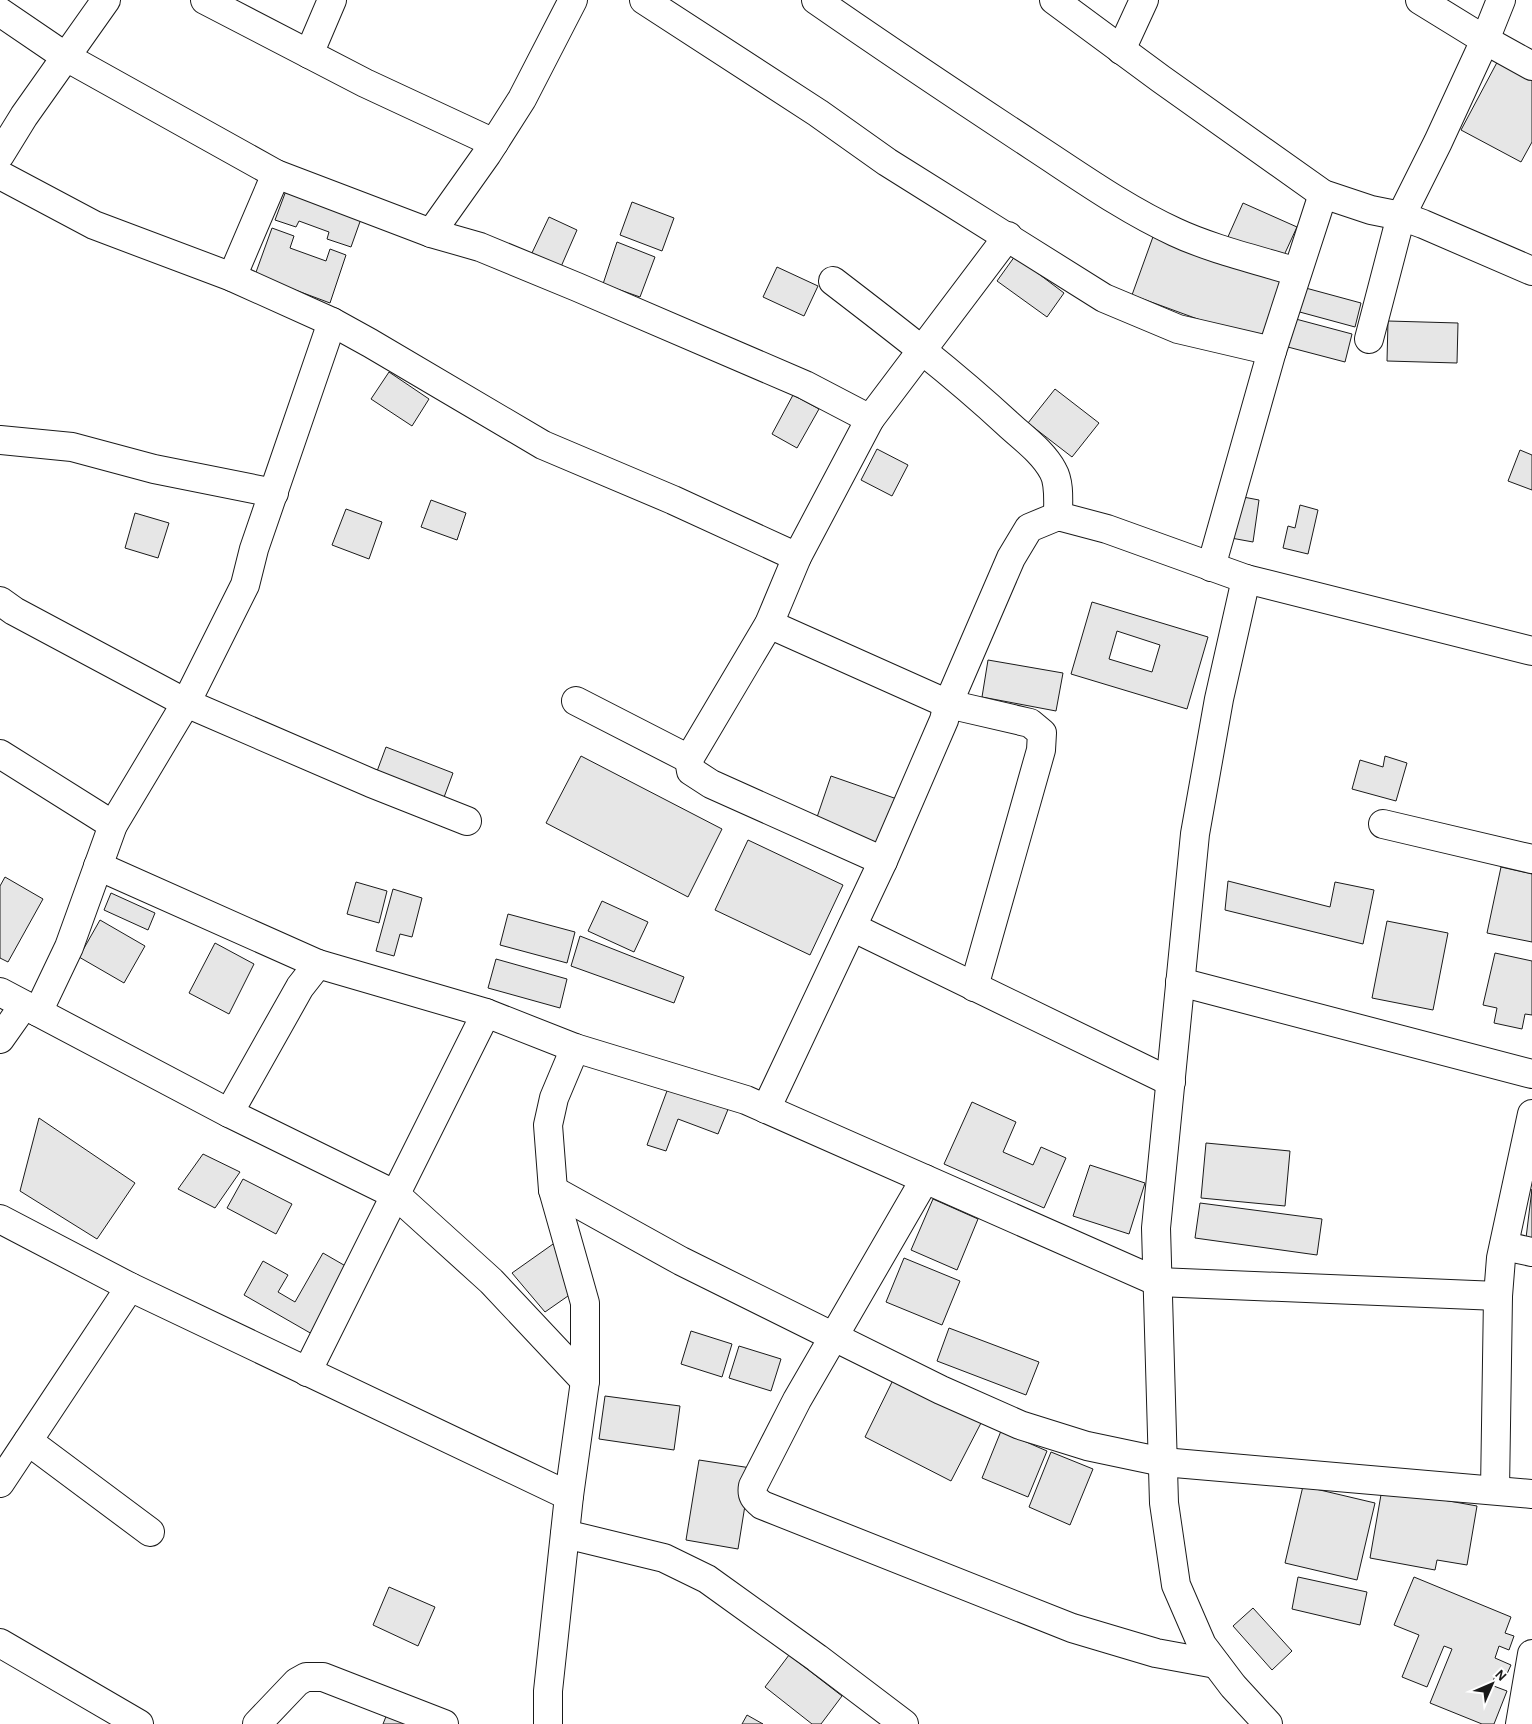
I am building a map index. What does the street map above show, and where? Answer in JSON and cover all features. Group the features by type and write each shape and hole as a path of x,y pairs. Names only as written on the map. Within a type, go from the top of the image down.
{"street":[{"path":"0,155 24,116 106,0"},
{"path":"205,0 365,83 494,143"},
{"path":"308,54 332,0"},
{"path":"431,233 494,143 522,99 573,0"},
{"path":"644,0 818,113 887,162 1008,236 1104,298 1178,329 1272,351"},
{"path":"816,0 914,68 1155,223 1177,234 1297,272"},
{"path":"1054,0 1323,194 1371,210 1401,216 1532,271"},
{"path":"1121,50 1144,0"},
{"path":"1420,0 1532,66"},
{"path":"1369,339 1401,216 1438,142 1485,40 1501,0"},
{"path":"0,12 66,57 276,174 431,233 480,247 805,385 870,419"},
{"path":"232,277 276,174"},
{"path":"0,175 94,225 232,277 332,322 543,444 673,500 796,557"},
{"path":"1211,567 1272,351 1323,194"},
{"path":"883,862 710,784 691,771 689,759 769,624 796,557 870,419 1008,236"},
{"path":"833,281 923,350 997,413 1042,455 1054,472 1058,493 1058,516"},
{"path":"0,1039 31,1009 68,947 113,825 186,703 245,585 254,549 332,322"},
{"path":"0,440 72,447 154,469 274,493"},
{"path":"766,1109 883,862 1011,558 1029,528 1058,516 1107,530 1246,579 1532,651"},
{"path":"1246,579 1219,699 1195,834 1156,1228 1164,1503 1176,1585 1202,1645 1233,1686 1268,1724"},
{"path":"0,601 14,611 186,703 371,783 467,821"},
{"path":"769,624 948,704 1030,724 1042,733 1041,750 974,986"},
{"path":"576,700 689,759"},
{"path":"0,754 113,825"},
{"path":"1382,824 1532,859"},
{"path":"98,866 318,964 486,1013 575,1048 746,1100 1158,1282 1498,1296"},
{"path":"852,927 1171,1082"},
{"path":"229,1113 300,987 318,964"},
{"path":"1180,982 1532,1074"},
{"path":"0,992 229,1113 396,1195 491,1281 585,1381"},
{"path":"307,1372 486,1013"},
{"path":"548,1724 548,1692 569,1496 585,1381 585,1303 553,1190 548,1125 554,1098 575,1048"},
{"path":"1495,1490 1498,1296 1501,1258 1532,1114"},
{"path":"924,1179 797,1400 753,1486 752,1493 754,1498 762,1505 1072,1628 1156,1654 1216,1664"},
{"path":"553,1190 681,1260 941,1390 1020,1425 1087,1446 1163,1462 1532,1494"},
{"path":"0,1219 130,1287 569,1496"},
{"path":"1504,1246 1532,1252"},
{"path":"0,1483 130,1287"},
{"path":"28,1441 150,1532"},
{"path":"565,1534 664,1558 708,1579 904,1724"},
{"path":"0,1643 139,1724"},
{"path":"1520,1724 1532,1654"},
{"path":"257,1724 296,1682 306,1677 323,1677 444,1724"}],"building":[{"path":"1502,53 1532,69 1532,142 1521,162 1461,130"},
{"path":"287,188 362,216 351,247 327,239 329,232 299,221 296,227 275,220"},
{"path":"632,202 674,218 662,251 620,235"},
{"path":"1243,203 1297,227 1280,264 1227,239"},
{"path":"549,217 577,230 560,269 531,255"},
{"path":"272,228 294,236 290,248 326,261 330,249 346,255 330,303 255,275"},
{"path":"1154,234 1288,282 1266,344 1132,295"},
{"path":"617,242 655,257 640,297 603,284"},
{"path":"1015,256 1064,293 1047,317 997,281"},
{"path":"777,267 818,286 804,316 763,297"},
{"path":"1302,287 1361,303 1355,327 1296,311"},
{"path":"1292,318 1352,334 1345,362 1284,346"},
{"path":"1388,321 1458,323 1457,363 1387,361"},
{"path":"389,372 429,399 412,426 371,399"},
{"path":"1055,389 1099,423 1072,457 1028,423"},
{"path":"793,395 819,409 797,448 772,434"},
{"path":"877,449 908,465 892,496 861,480"},
{"path":"1520,450 1532,455 1532,490 1508,481"},
{"path":"1238,496 1259,500 1253,542 1231,538"},
{"path":"431,500 466,513 457,540 421,527"},
{"path":"1300,505 1318,510 1308,554 1283,548 1288,526 1295,528"},
{"path":"346,509 382,522 369,559 332,545"},
{"path":"135,513 169,523 158,558 125,548"},
{"path":"1092,602 1208,637 1187,709 1071,674","holes":["1117,631 1160,645 1152,672 1109,659"]},
{"path":"988,660 1063,673 1056,711 982,697"},
{"path":"386,747 453,773 443,800 376,774"},
{"path":"581,756 722,829 688,897 546,823"},
{"path":"1385,756 1407,763 1396,801 1352,789 1360,760 1383,767"},
{"path":"831,776 897,799 880,851 813,829"},
{"path":"748,840 843,885 810,955 715,910"},
{"path":"1501,867 1532,874 1532,942 1487,933"},
{"path":"5,877 43,899 8,962 0,958 0,886"},
{"path":"1228,881 1330,907 1335,882 1374,890 1363,944 1225,910"},
{"path":"356,882 387,891 379,923 347,914"},
{"path":"393,889 422,898 412,937 400,934 394,956 376,951"},
{"path":"111,893 155,913 148,930 104,910"},
{"path":"602,901 648,922 634,952 588,931"},
{"path":"508,914 575,932 567,963 500,945"},
{"path":"100,920 145,946 124,983 79,957"},
{"path":"1387,921 1448,933 1433,1010 1372,998"},
{"path":"580,936 684,977 674,1003 571,966"},
{"path":"215,943 254,964 229,1014 189,993"},
{"path":"1495,953 1532,961 1532,1015 1525,1014 1522,1029 1494,1023 1497,1008 1483,1005"},
{"path":"496,959 567,979 560,1008 488,988"},
{"path":"671,1080 731,1102 718,1134 678,1119 666,1151 647,1145"},
{"path":"972,1102 1016,1122 1003,1152 1033,1165 1041,1147 1066,1158 1044,1208 944,1164"},
{"path":"39,1118 135,1183 97,1239 20,1191"},
{"path":"1206,1143 1290,1151 1285,1206 1201,1198"},
{"path":"203,1154 240,1172 215,1208 178,1189"},
{"path":"1090,1165 1145,1183 1129,1234 1073,1216"},
{"path":"243,1179 292,1204 276,1234 227,1208"},
{"path":"1532,1189 1532,1239 1526,1238"},
{"path":"933,1199 978,1219 957,1270 911,1250"},
{"path":"1200,1203 1322,1219 1317,1255 1195,1238"},
{"path":"563,1237 578,1289 545,1312 512,1273"},
{"path":"323,1253 349,1268 312,1334 244,1295 263,1261 288,1275 278,1292 295,1302"},
{"path":"904,1258 960,1281 942,1325 886,1302"},
{"path":"949,1328 1039,1362 1026,1395 937,1361"},
{"path":"691,1331 732,1344 722,1377 681,1364"},
{"path":"739,1346 781,1359 771,1391 729,1378"},
{"path":"894,1378 981,1423 951,1481 865,1437"},
{"path":"605,1396 680,1406 674,1450 599,1439"},
{"path":"1001,1431 1047,1451 1028,1497 982,1478"},
{"path":"1051,1452 1093,1469 1070,1525 1029,1507"},
{"path":"699,1460 751,1468 738,1549 686,1540"},
{"path":"1303,1486 1375,1503 1357,1580 1285,1563"},
{"path":"1382,1489 1477,1506 1467,1565 1437,1560 1435,1570 1370,1558"},
{"path":"1298,1577 1367,1592 1360,1625 1292,1609"},
{"path":"1414,1577 1511,1617 1505,1633 1514,1636 1509,1650 1499,1646 1495,1658 1511,1665 1506,1676 1497,1672 1491,1685 1507,1691 1494,1724 1482,1724 1430,1703 1452,1649 1444,1646 1427,1687 1402,1677 1419,1635 1394,1625"},
{"path":"389,1587 435,1607 418,1646 373,1625"},
{"path":"1253,1608 1292,1651 1272,1670 1233,1626"},
{"path":"789,1655 842,1696 821,1724 812,1724 765,1687"},
{"path":"387,1714 408,1724 383,1724"},
{"path":"747,1715 763,1724 742,1724"}]}
